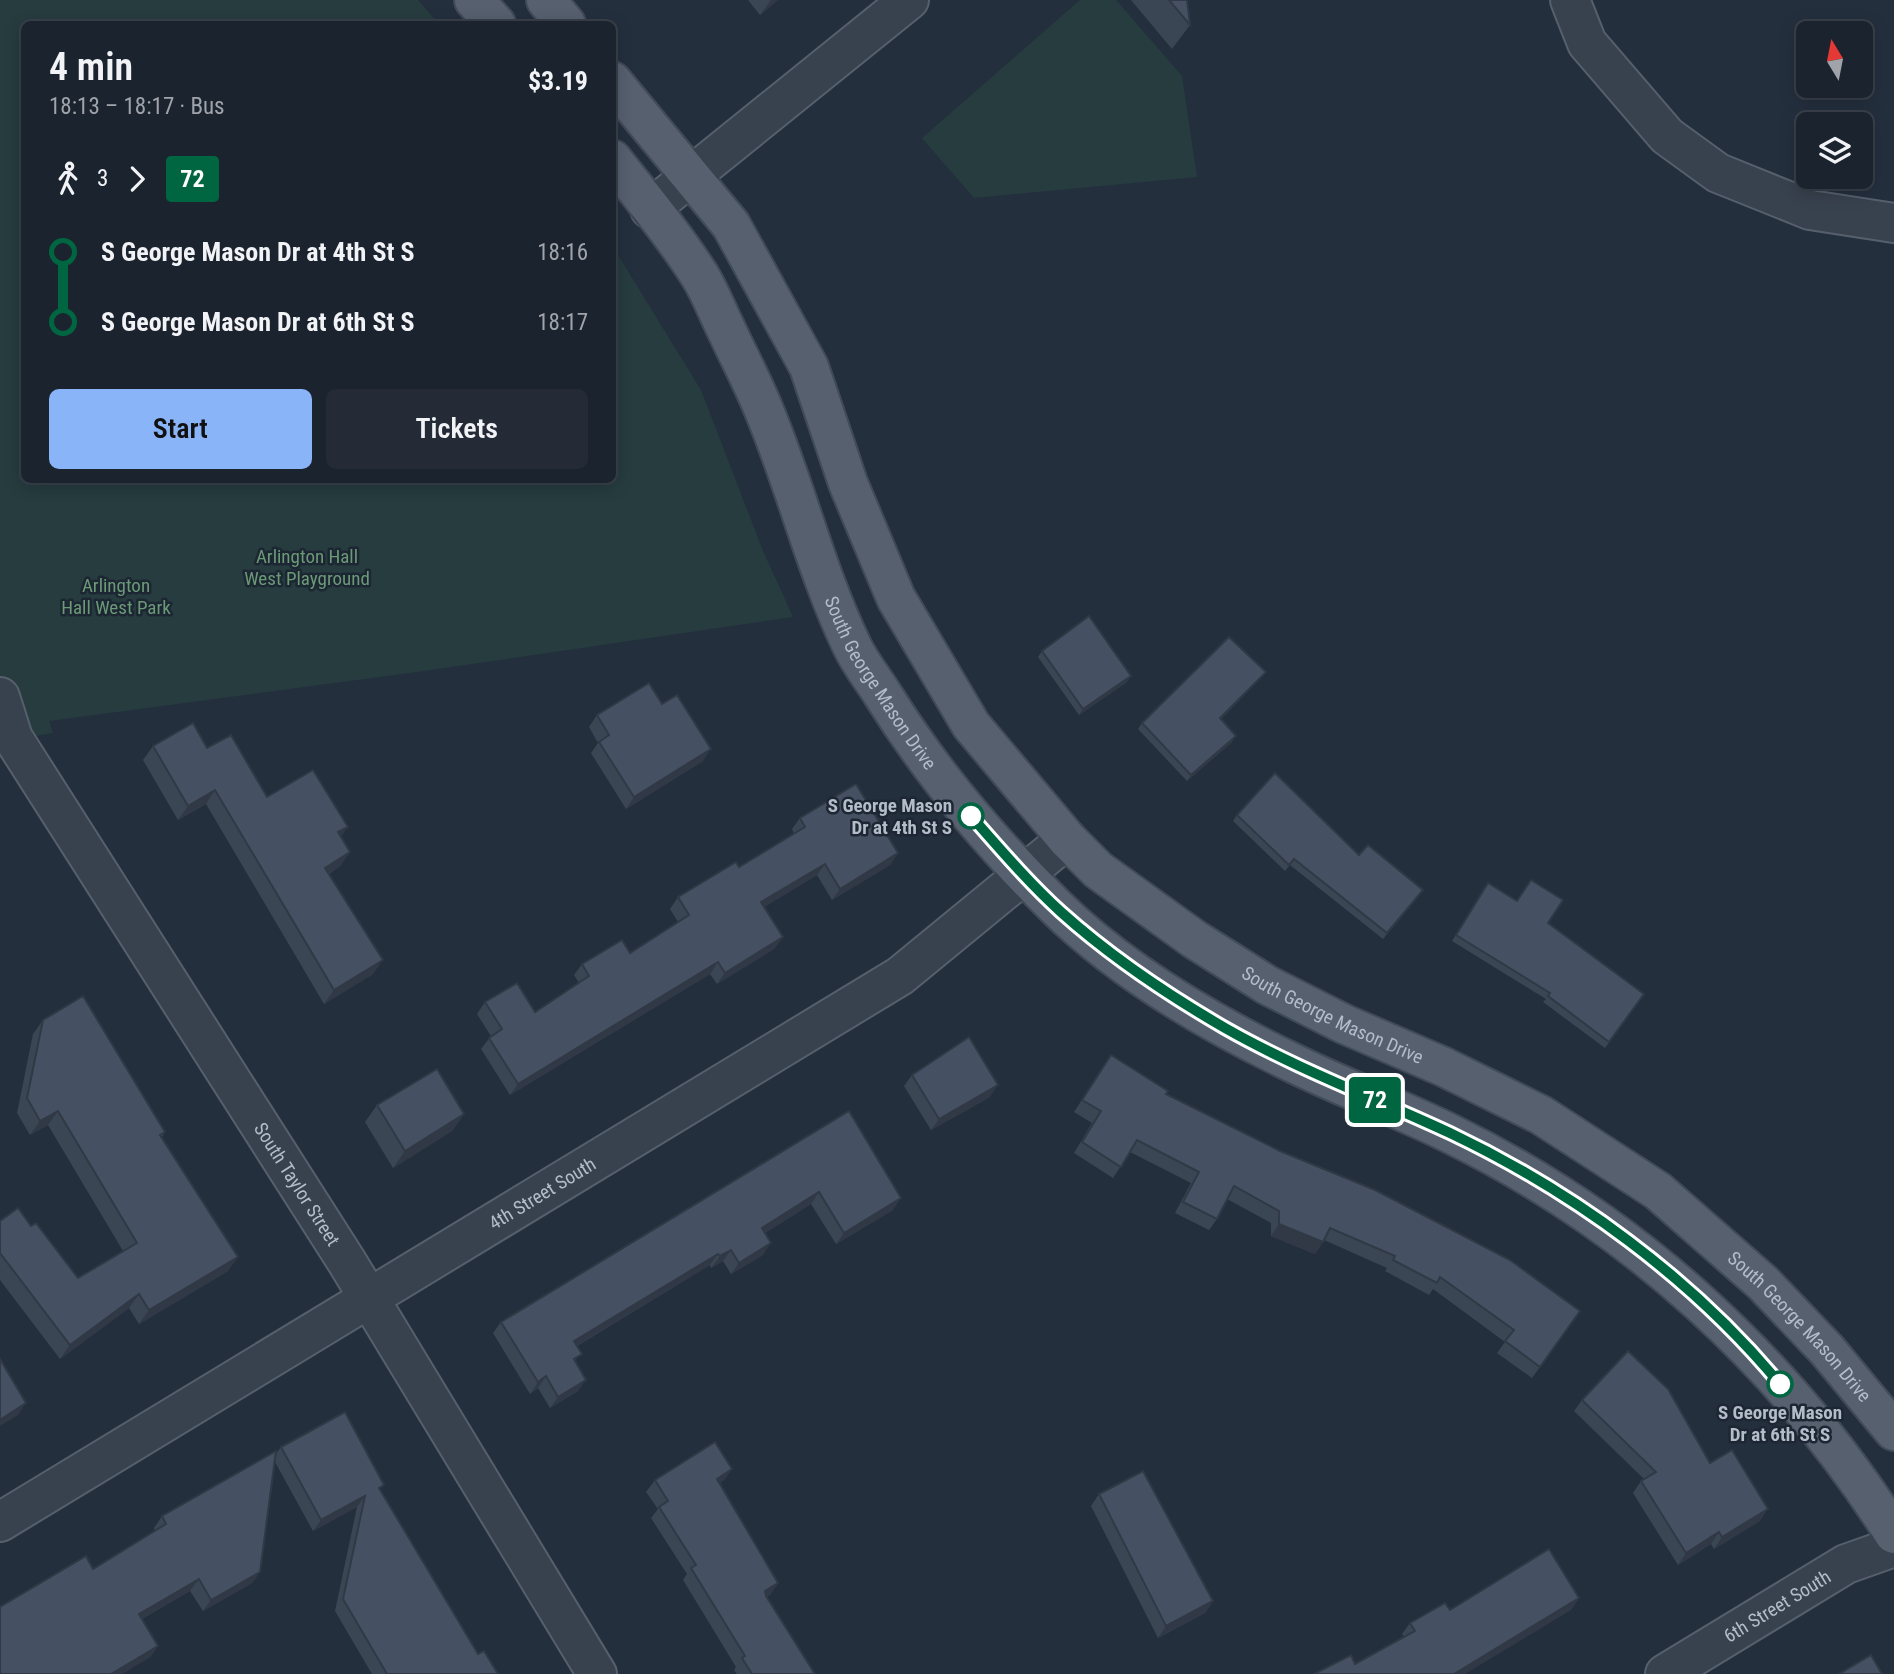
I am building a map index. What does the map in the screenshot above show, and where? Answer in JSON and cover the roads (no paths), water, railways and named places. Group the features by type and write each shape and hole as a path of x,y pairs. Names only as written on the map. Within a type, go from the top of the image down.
{"main road":[{"path":"474,0 493,21"},
{"path":"546,0 564,21"},
{"name":"South George Mason Drive","path":"616,85 731,225 808,367 848,483 896,598 971,725 1067,839 1120,886 1194,939 1267,985 1344,1024 1444,1066 1541,1115 1658,1191 1763,1283 1827,1350 1894,1431"},
{"name":"South George Mason Drive","path":"616,164 702,278 764,410 807,535 853,648 900,722 953,795 1023,875 1062,913 1124,961 1225,1028 1290,1062 1451,1134 1538,1181 1616,1232 1690,1291 1770,1372 1841,1457 1894,1534"}],"street":[{"path":"650,209 909,0"},
{"path":"1570,0 1587,43 1667,136 1718,173 1810,210 1894,223"},
{"name":"South Taylor Street","path":"0,696 13,738 370,1300 597,1674"},
{"name":"4th Street South","path":"0,1522 370,1300 900,976 1067,839"},
{"name":"6th Street South","path":"1665,1674 1846,1564 1894,1547"}],"place":[{"name":"S George Mason Dr at 4th St S","path":"971,816"},
{"name":"S George Mason Dr at 6th St S","path":"1780,1384"}],"park label":[{"name":"Arlington Hall West Playground","path":"307,567"},
{"name":"Arlington Hall West Park","path":"116,596"}]}
